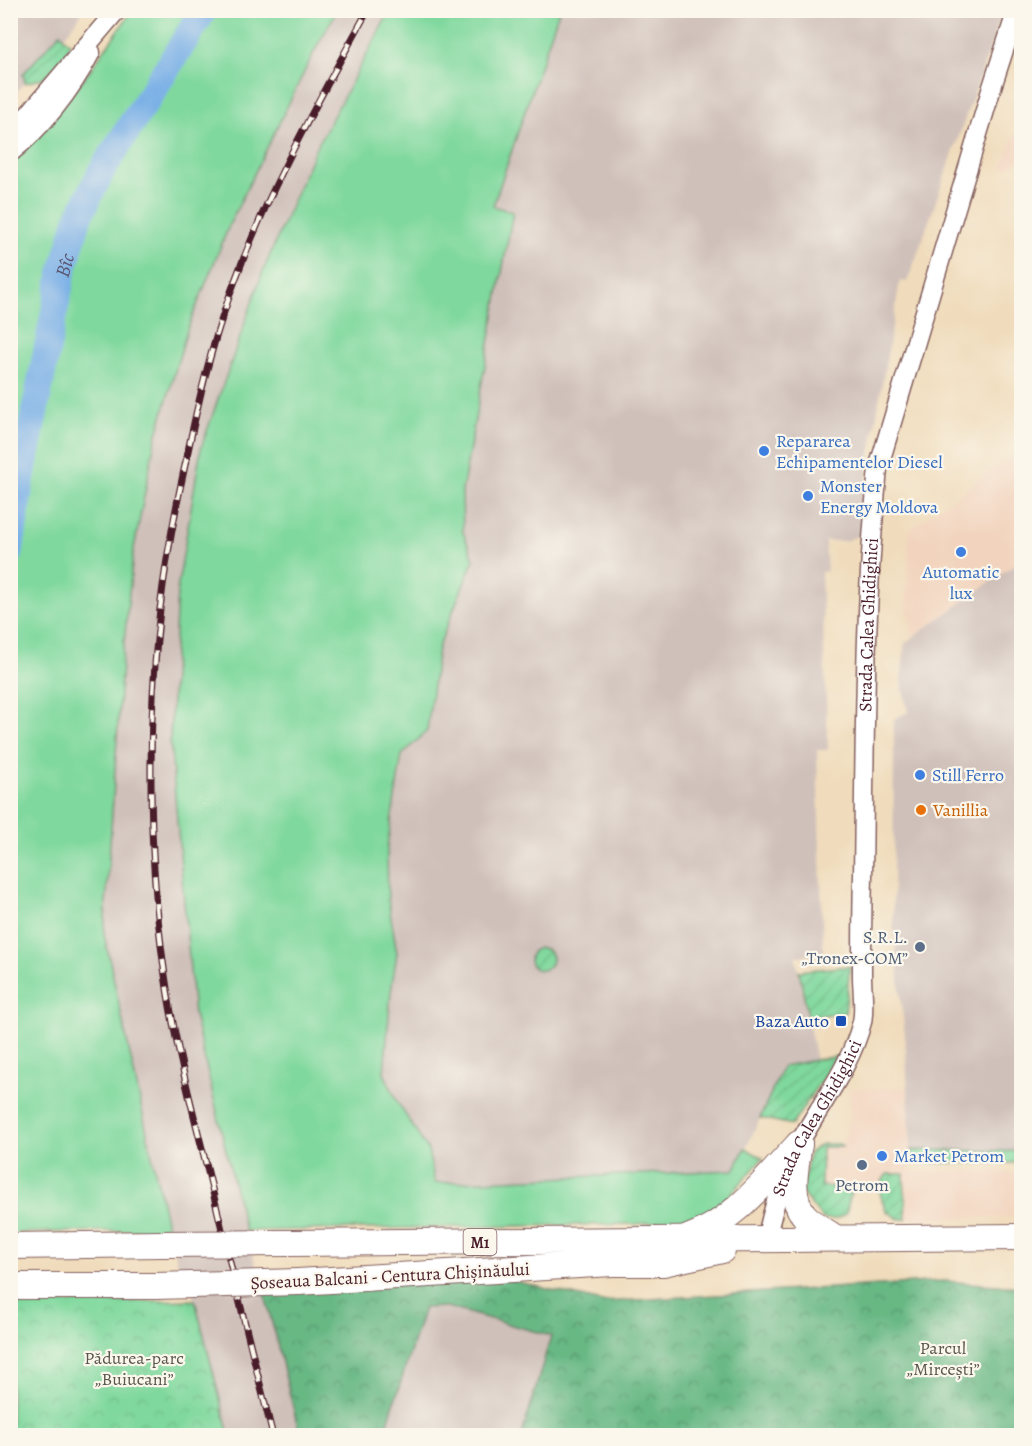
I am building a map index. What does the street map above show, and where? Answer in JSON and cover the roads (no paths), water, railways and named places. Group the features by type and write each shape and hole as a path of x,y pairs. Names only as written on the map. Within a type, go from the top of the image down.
{"highway":[{"path":"799,1144 794,1179 796,1201 804,1215 835,1238"},
{"path":"684,1240 703,1233 733,1214 799,1144"},
{"name":"Șoseaua Balcani - Centura Chișinăului","path":"10,1246 1022,1237"},
{"name":"Șoseaua Balcani - Centura Chișinăului","path":"10,1286 156,1286 298,1282 612,1263 663,1263 766,1241"}],"street":[{"path":"10,136 117,10"},
{"name":"Strada Calea Ghidighici","path":"766,1241 775,1204 799,1144 834,1086 862,1020 868,588 878,469 1017,10"},
{"path":"10,153 26,140 57,105 80,72 102,30"}],"waterway":[{"name":"Bîc","path":"10,552 20,485 62,274 78,219 101,172 204,10"}],"railway":[{"path":"273,1436 187,1086 168,995 156,900 151,802 156,657 165,571 179,494 203,383 224,312 254,234 289,158 368,10"}],"place":[{"name":"Repararea Echipamentelor Diesel","path":"764,451"},
{"name":"Monster Energy Moldova","path":"808,496"},
{"name":"Automatic lux","path":"961,552"},
{"name":"Still Ferro","path":"920,775"},
{"name":"Vanillia","path":"921,810"},
{"name":"S.R.L. „Tronex-COM”","path":"920,947"},
{"name":"Baza Auto","path":"841,1021"},
{"name":"Market Petrom","path":"882,1156"},
{"name":"Petrom","path":"862,1165"}],"park label":[{"name":"Parcul „Mircești”","path":"943,1358"},
{"name":"Pădurea-parc „Buiucani”","path":"134,1368"}]}
